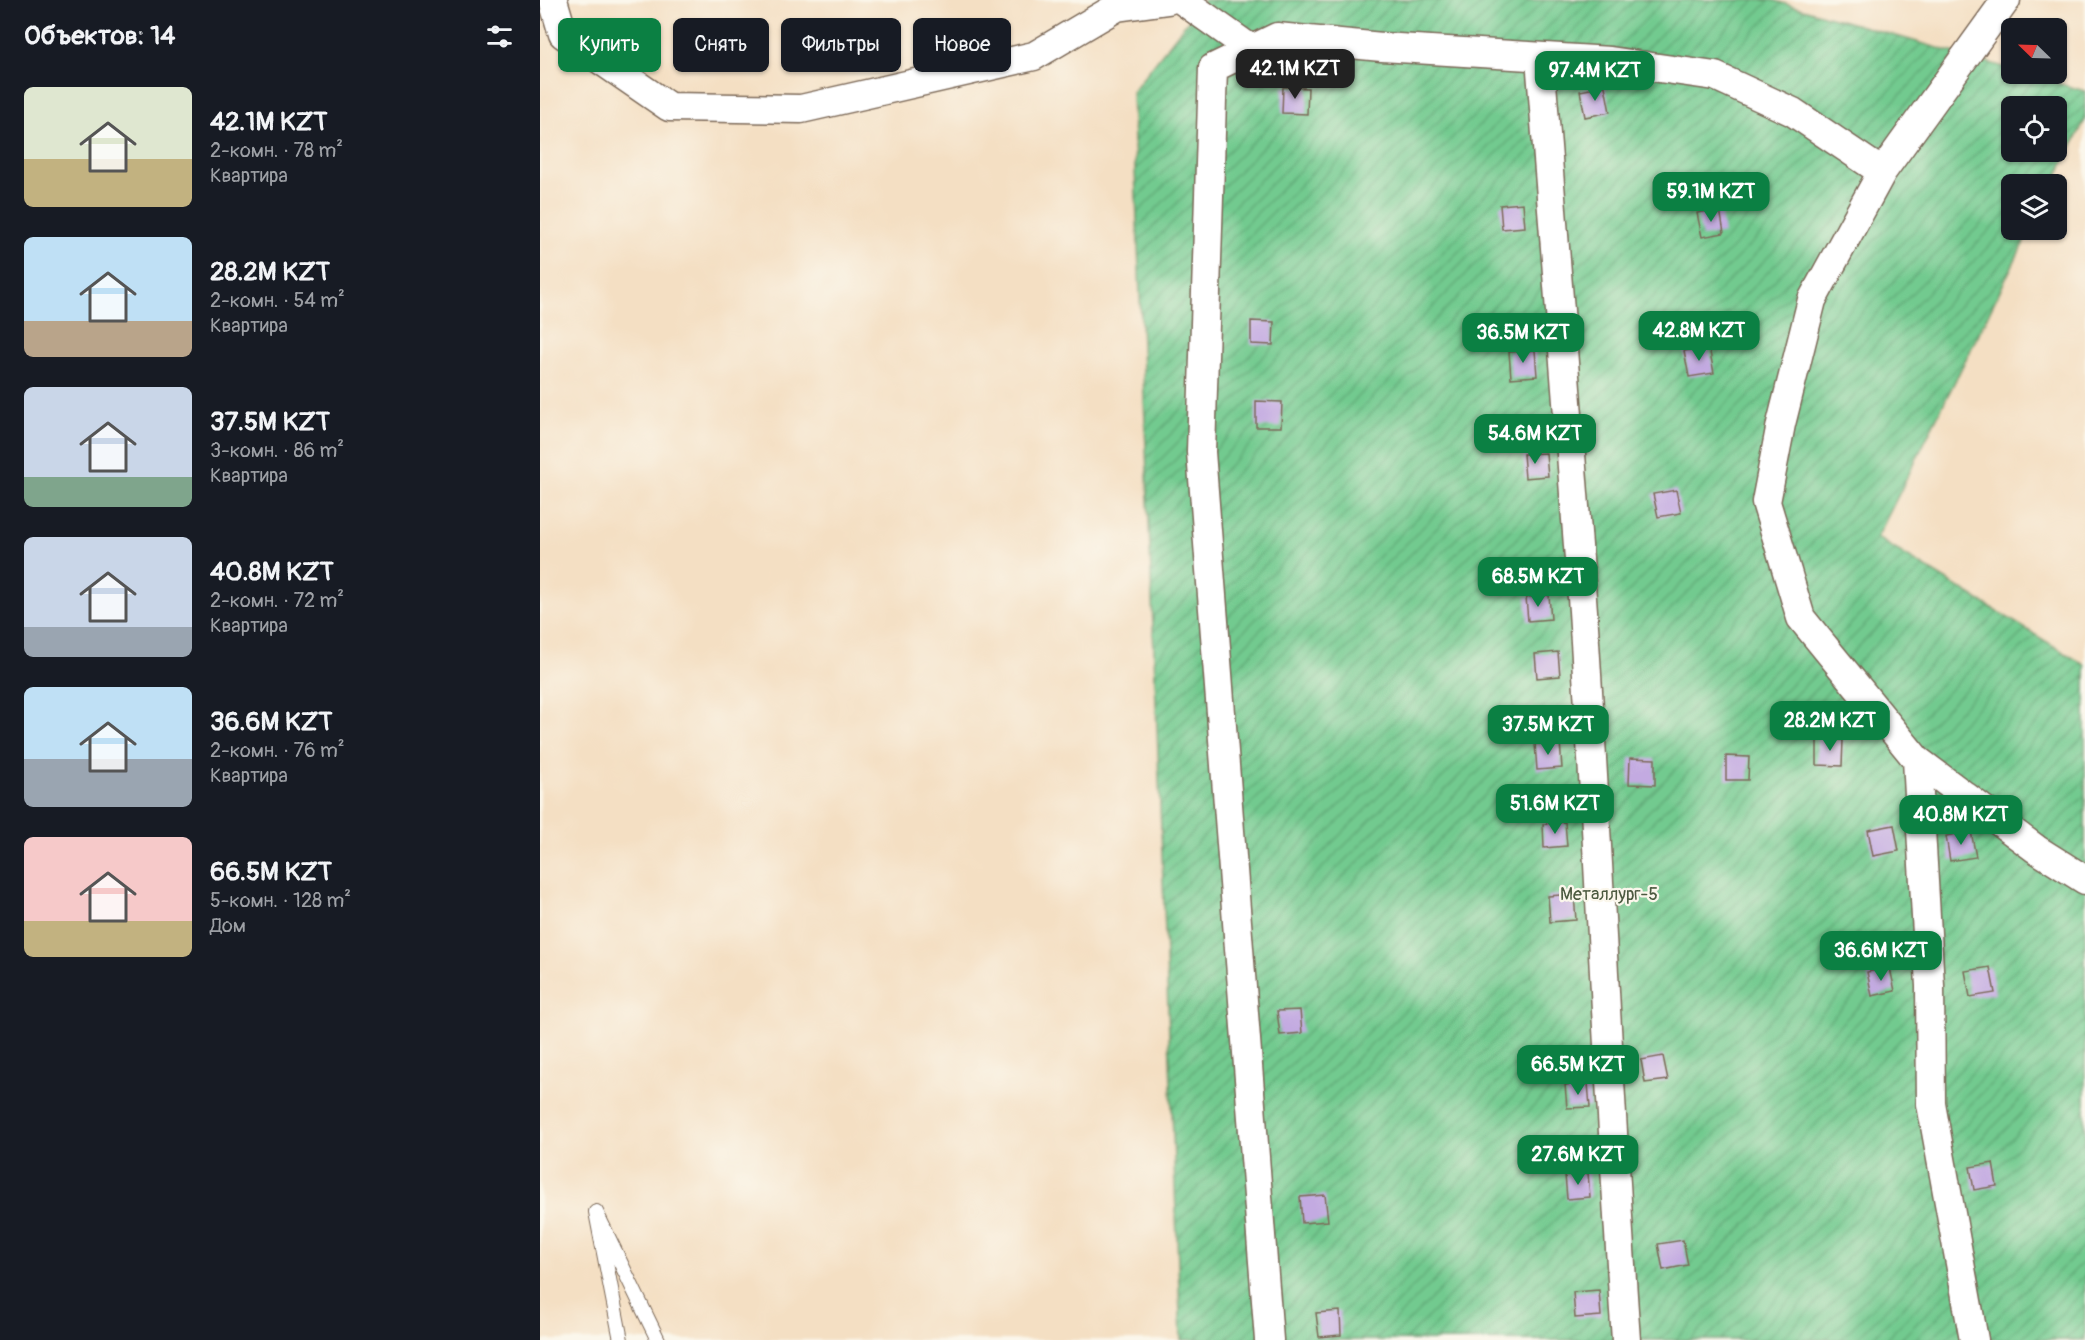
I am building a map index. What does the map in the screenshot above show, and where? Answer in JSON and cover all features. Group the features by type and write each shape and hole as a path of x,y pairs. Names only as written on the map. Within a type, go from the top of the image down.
{"street":[{"path":"553,0 563,34 669,107 801,109 1034,56 1117,7 1168,0"},
{"path":"1182,0 1251,49"},
{"path":"2006,0 1882,172 1812,300 1781,424 1766,502 1801,618 1917,760 2036,849 2085,880"},
{"path":"1269,1340 1201,452 1213,68 1276,37 1382,47 1610,61 1715,76 1793,112 1882,172"},
{"path":"1540,58 1582,611 1614,1175 1626,1340"},
{"path":"1917,760 1930,986 1931,1104 1974,1340"}],"lane":[{"path":"621,1340 596,1212 658,1340"}],"green space":[{"name":"Металлург-5","path":"1204,0 1772,0 2001,66 2001,84 2061,84 2085,91 2085,120 2067,156 2067,96 2001,96 2001,162 2064,162 2058,174 2001,174 2001,240 2025,240 1877,538 2085,665 2085,1340 1181,1340 1132,92"}],"building":[{"path":"1605,86 1610,112 1585,117 1580,91"},
{"path":"1283,87 1308,88 1307,114 1282,113"},
{"path":"1523,203 1525,227 1502,229 1500,205"},
{"path":"1720,209 1724,233 1702,237 1697,213"},
{"path":"1251,321 1274,322 1273,345 1251,344"},
{"path":"1709,347 1714,373 1689,377 1684,351"},
{"path":"1535,350 1537,376 1511,378 1509,352"},
{"path":"1256,401 1282,402 1281,427 1256,427"},
{"path":"1546,453 1548,476 1525,478 1523,454"},
{"path":"1676,490 1681,513 1658,517 1653,494"},
{"path":"1549,595 1551,619 1528,621 1526,597"},
{"path":"1558,652 1560,676 1537,678 1535,654"},
{"path":"1817,739 1843,740 1842,766 1817,765"},
{"path":"1560,742 1562,768 1537,770 1535,744"},
{"path":"1726,756 1749,757 1748,780 1726,780"},
{"path":"1630,758 1655,759 1655,785 1629,784"},
{"path":"1565,822 1567,846 1544,848 1543,824"},
{"path":"1894,825 1899,851 1873,856 1868,830"},
{"path":"1971,831 1976,857 1950,861 1946,836"},
{"path":"1574,894 1576,920 1550,922 1548,896"},
{"path":"1990,967 1995,993 1970,997 1965,971"},
{"path":"1890,968 1895,991 1872,996 1867,972"},
{"path":"1300,1010 1302,1033 1280,1035 1277,1011"},
{"path":"1663,1056 1668,1080 1645,1083 1641,1060"},
{"path":"1588,1083 1590,1107 1567,1108 1565,1085"},
{"path":"1993,1163 1997,1186 1974,1190 1970,1167"},
{"path":"1588,1173 1590,1197 1567,1199 1565,1175"},
{"path":"1325,1195 1328,1221 1302,1223 1300,1197"},
{"path":"1683,1240 1688,1265 1663,1270 1658,1244"},
{"path":"1599,1290 1601,1316 1575,1318 1573,1292"},
{"path":"1340,1311 1341,1335 1319,1337 1316,1313"}]}
